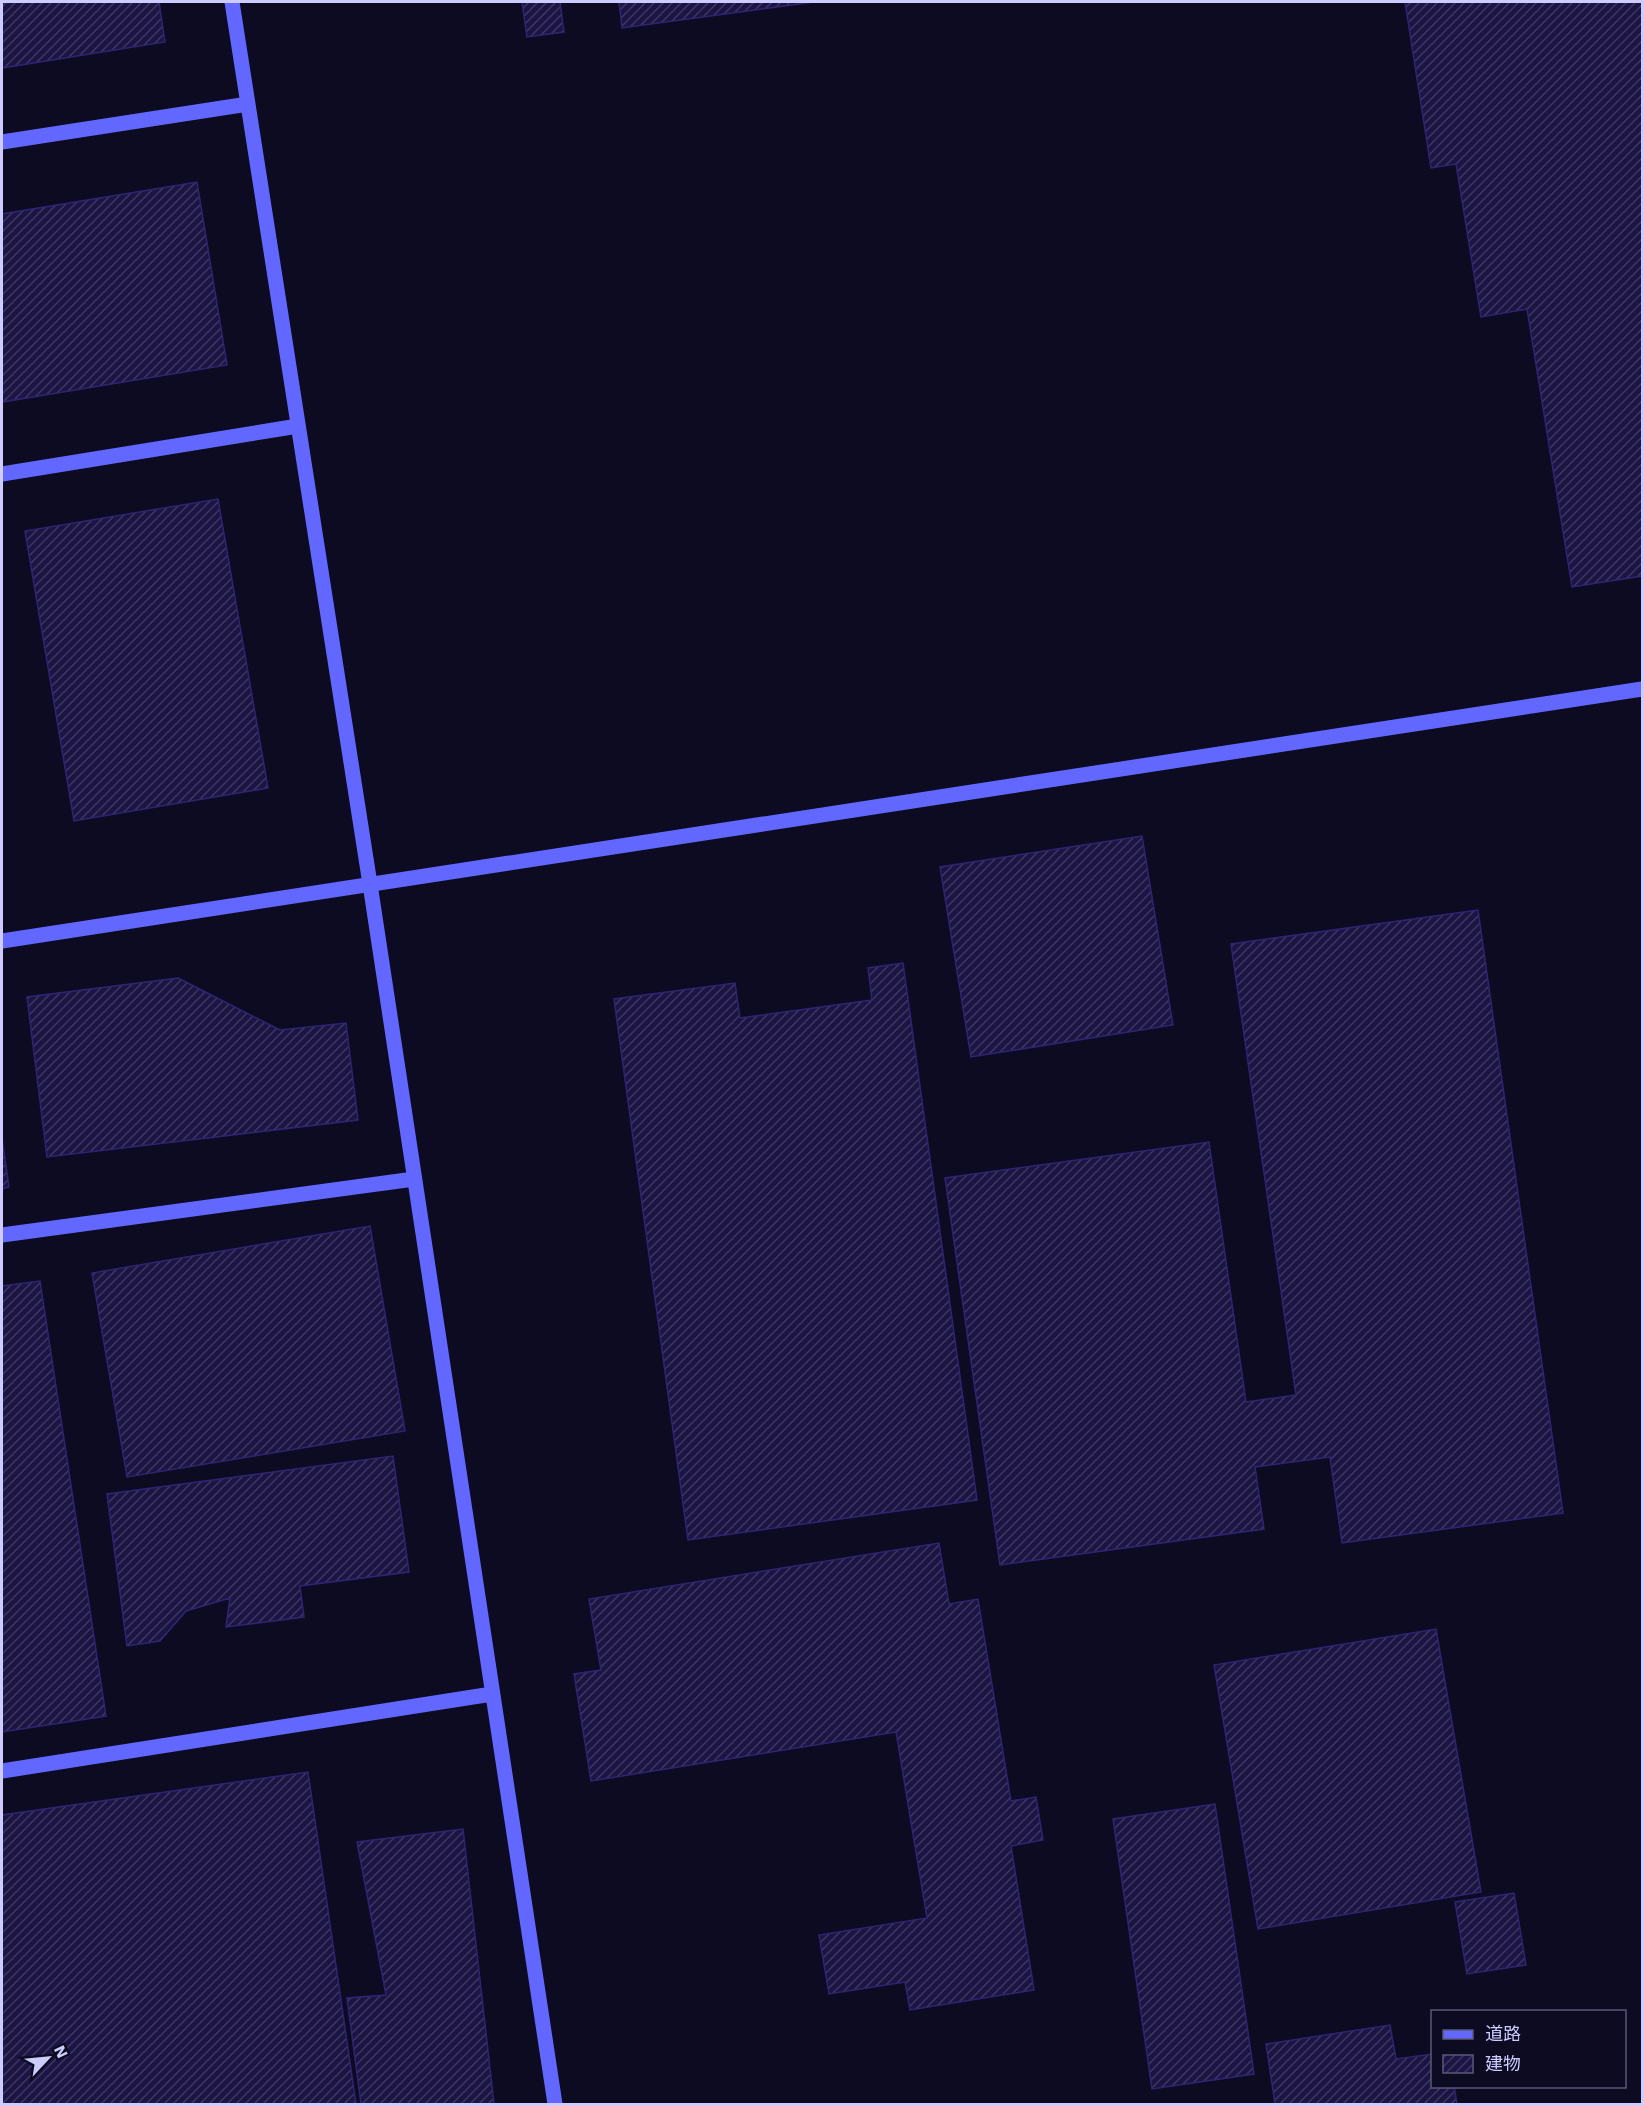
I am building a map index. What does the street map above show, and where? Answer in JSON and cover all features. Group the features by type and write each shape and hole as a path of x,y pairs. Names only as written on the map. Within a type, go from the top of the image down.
{"street":[{"path":"232,2 370,884 555,2104"},
{"path":"2,142 248,104"},
{"path":"2,474 298,426"},
{"path":"2,941 1642,689"},
{"path":"2,1235 414,1179"},
{"path":"2,1771 492,1694"}],"building":[{"path":"2,2 159,2 165,42 2,68"},
{"path":"522,2 560,2 564,32 527,37"},
{"path":"619,2 814,2 622,28"},
{"path":"1405,2 1642,2 1642,576 1572,587 1527,309 1481,317 1456,164 1431,168"},
{"path":"197,182 227,365 2,402 2,214"},
{"path":"218,499 268,788 74,821 25,531"},
{"path":"1142,836 1173,1025 971,1057 940,867"},
{"path":"1478,910 1563,1513 1342,1543 1330,1457 1255,1467 1264,1529 1000,1565 945,1178 1209,1142 1246,1402 1296,1395 1231,944"},
{"path":"903,963 977,1500 688,1540 614,999 735,983 740,1018 872,1000 868,968"},
{"path":"178,978 280,1030 346,1023 358,1120 47,1157 27,997"},
{"path":"2,1138 9,1187 2,1189"},
{"path":"370,1226 405,1431 127,1477 92,1273"},
{"path":"40,1281 106,1716 2,1732 2,1286"},
{"path":"393,1456 409,1572 300,1586 304,1617 226,1627 230,1598 186,1611 160,1641 127,1646 107,1494"},
{"path":"939,1543 949,1604 978,1599 1011,1801 1036,1797 1043,1840 1011,1846 1034,1990 910,2010 905,1982 829,1994 819,1935 927,1918 896,1732 591,1781 574,1674 601,1670 589,1599"},
{"path":"1436,1629 1481,1892 1258,1929 1214,1665"},
{"path":"308,1772 356,2104 2,2104 2,1815"},
{"path":"1215,1804 1254,2074 1152,2089 1113,1819"},
{"path":"463,1829 494,2104 361,2104 347,1998 386,1995 357,1842"},
{"path":"1514,1893 1526,1965 1467,1974 1455,1902"},
{"path":"1390,2025 1396,2059 1431,2054 1431,2088 1454,2088 1457,2104 1275,2104 1266,2044"}]}
